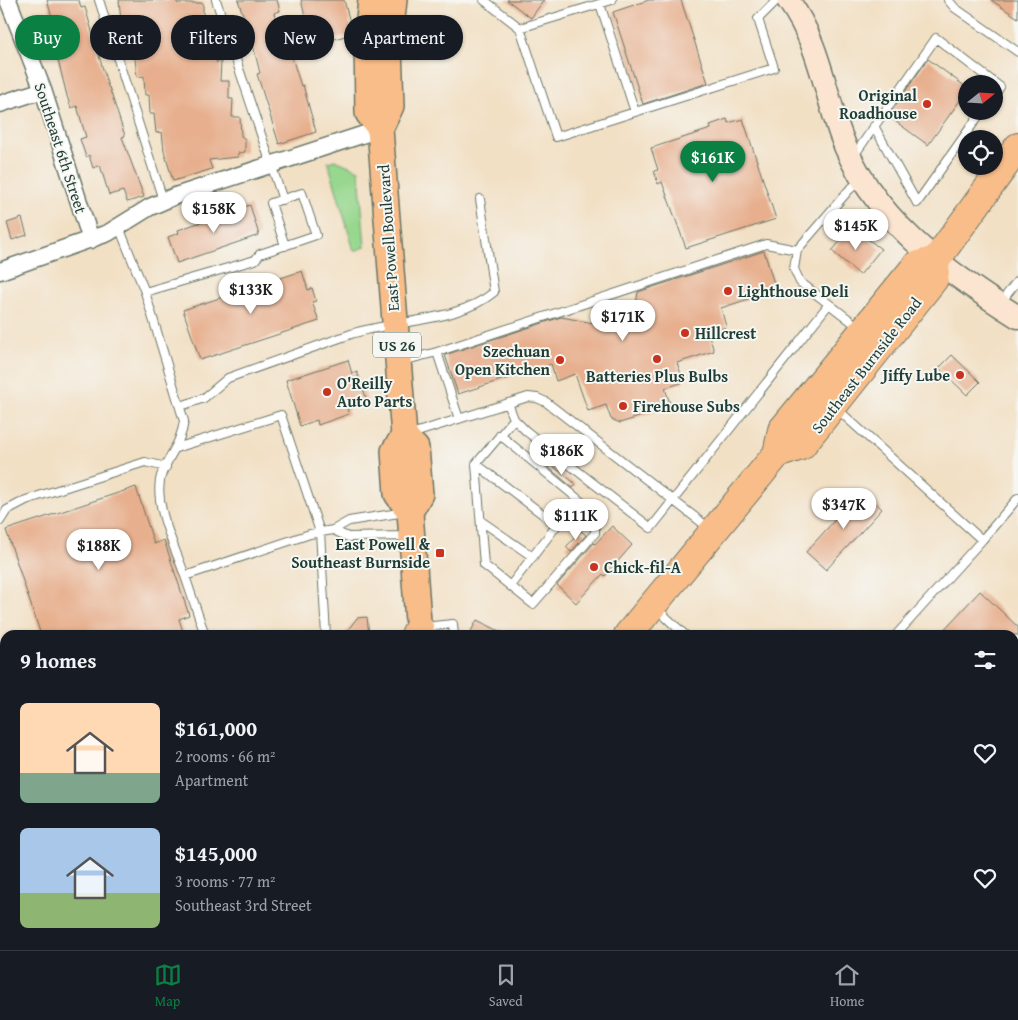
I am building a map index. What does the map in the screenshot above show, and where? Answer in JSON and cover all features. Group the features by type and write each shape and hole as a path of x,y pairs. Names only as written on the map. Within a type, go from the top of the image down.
{"highway":[{"name":"Southeast Burnside Road","path":"777,454 801,446 834,405 934,279 936,260 1012,160"},
{"name":"Southeast Burnside Road","path":"632,630 777,454 782,430 916,266 936,260"}],"main road":[{"name":"East Powell Boulevard","path":"371,0 367,38 368,113 380,129"},
{"name":"East Powell Boulevard","path":"394,0 389,45 391,106 380,129 404,436 416,448 420,494 411,524 418,630"}],"street":[{"name":"Southeast 6th Street","path":"8,0 42,90 90,240"},
{"path":"788,0 818,57 834,114 850,160 862,180 887,214 936,260 1018,317"},
{"path":"0,104 42,90"},
{"path":"0,271 90,240 119,227 163,200 380,129"}],"lane":[{"path":"99,0 163,200"},
{"path":"216,0 282,200"},
{"path":"484,0 520,28 556,138 774,68 758,19 777,0"},
{"path":"520,28 612,0"},
{"path":"948,0 955,8 1018,52"},
{"path":"600,4 636,112"},
{"path":"850,160 936,38 984,75"},
{"path":"874,126 917,203 976,120"},
{"path":"862,180 849,190 797,250 794,269 800,282 864,331"},
{"path":"145,292 255,260 260,254 285,246 316,235 302,193 271,204 285,246"},
{"path":"181,406 204,398 228,378 372,328 419,321 481,303 494,292 480,199"},
{"path":"119,227 145,292 181,406 184,421 182,436 166,467 158,489 160,503 203,630"},
{"path":"398,362 437,352 766,244 797,250"},
{"path":"999,305 1018,280"},
{"path":"508,403 514,419 651,528 829,304"},
{"path":"437,352 459,419"},
{"path":"404,436 528,397 536,398 546,402 712,531"},
{"path":"834,405 982,540"},
{"path":"176,448 281,415 320,532 326,630"},
{"path":"500,435 589,508 595,519 594,533 533,604 484,565 476,464 500,435 514,419"},
{"path":"0,521 8,510 35,497 145,462 166,467"},
{"path":"476,464 557,525 510,586"},
{"path":"901,630 1018,498"},
{"path":"185,576 320,532 333,530 349,521 411,524"},
{"path":"481,521 533,557"},
{"path":"333,530 348,537 411,524"},
{"path":"652,604 679,630"},
{"path":"427,630 453,624 454,630"}],"green space":[{"path":"335,160 359,170 365,247 354,251 328,162"}],"building":[{"path":"47,0 79,0 81,8 85,7 90,24 90,60 100,60 125,136 122,137 144,197 127,202 123,191 109,195 100,165 93,168 89,155 86,157 80,139 86,137 77,106 71,108 58,60 80,60 80,15 51,15"},
{"path":"119,0 177,0 177,3 203,3 203,15 171,15 171,60 216,60 216,62 221,62 220,81 229,81 229,99 233,99 232,117 240,117 241,136 245,139 245,152 238,153 238,157 209,160 212,169 173,181 164,151 162,132 156,133 154,114 150,114 149,95 145,95 144,76 137,77 135,60 161,60 161,15 120,15"},
{"path":"238,0 277,0 280,11 274,13 275,15 265,15 265,60 293,60 301,86 303,85 316,132 279,144 257,74 260,73 255,53 255,15 243,15"},
{"path":"301,0 344,0 348,15 344,15 344,36 334,39 334,15 305,15"},
{"path":"507,0 544,0 531,18"},
{"path":"649,0 681,0 708,83 643,104 613,12"},
{"path":"991,0 1018,0 1018,18"},
{"name":"Original Roadhouse","path":"928,59 958,81 958,103 928,145 888,116"},
{"path":"727,119 728,123 743,119 776,219 686,248 662,182 658,184 654,171 658,170 651,148 711,129 710,125"},
{"path":"250,205 259,235 177,263 168,237 179,233 178,230"},
{"path":"22,218 27,235 12,240 7,223"},
{"path":"852,227 881,249 860,275 832,251"},
{"path":"764,251 776,290 721,308 726,327 708,333 714,351 677,363 684,382 665,388 671,407 620,423 611,419 606,405 588,411 575,374 556,381 551,364 458,394 445,355 561,317 599,324 600,313 620,317 621,309 635,311 638,292"},
{"path":"302,271 308,290 312,288 316,301 312,302 319,321 200,360 183,310"},
{"name":"Jiffy Lube","path":"952,355 980,382 967,395 939,368"},
{"name":"O'Reilly Auto Parts","path":"348,360 352,374 357,372 368,403 347,409 349,414 318,425 317,420 300,426 286,380"},
{"path":"550,464 576,484 573,488 548,467"},
{"path":"136,487 154,544 164,540 189,615 179,619 182,630 39,630 6,530"},
{"path":"862,490 882,509 826,570 806,552"},
{"name":"Chick-fil-A","path":"612,526 632,545 605,576 603,574 576,603 557,585 594,543"},
{"path":"581,531 586,535 571,552 566,547"},
{"path":"980,591 1018,627 1018,630 944,630"},
{"path":"367,617 368,630 348,630 357,618"},
{"path":"477,620 497,630 472,630"}],"place":[{"name":"Original Roadhouse","path":"927,104"},
{"name":"Lighthouse Deli","path":"728,291"},
{"name":"Hillcrest","path":"685,333"},
{"name":"Batteries Plus Bulbs","path":"657,359"},
{"name":"Szechuan Open Kitchen","path":"560,360"},
{"name":"Jiffy Lube","path":"960,375"},
{"name":"O'Reilly Auto Parts","path":"327,392"},
{"name":"Firehouse Subs","path":"623,406"},
{"name":"East Powell & Southeast Burnside","path":"440,553"},
{"name":"Chick-fil-A","path":"594,567"}]}
